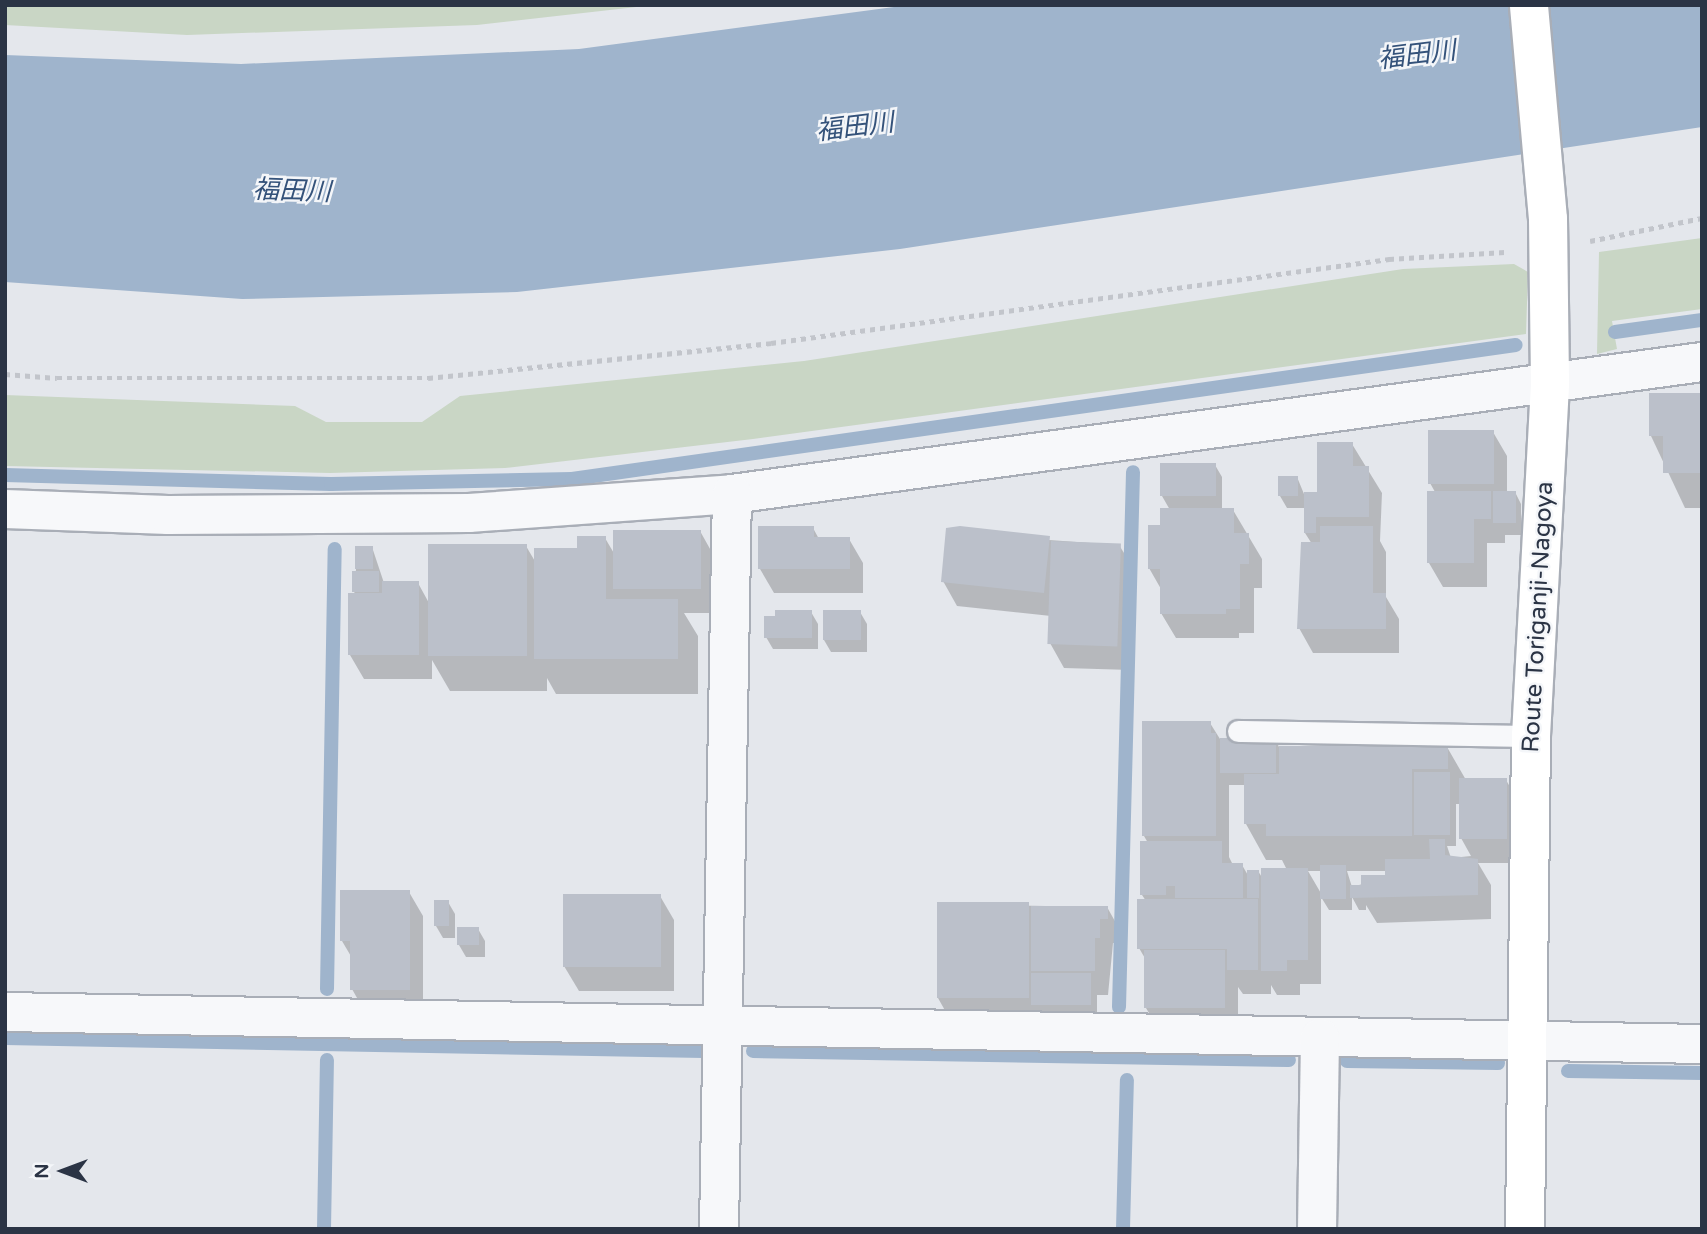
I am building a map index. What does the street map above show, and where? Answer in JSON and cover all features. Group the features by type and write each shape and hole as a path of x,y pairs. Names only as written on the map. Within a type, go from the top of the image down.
{"main road":[{"name":"Route Toriganji-Nagoya","path":"1525,1229 1531,736 1550,383 1548,234 1530,5"}],"street":[{"path":"5,509 168,515 469,513 732,494 1702,362"},
{"path":"719,1229 732,494"},
{"path":"5,1012 1702,1044"},
{"path":"1317,1229 1320,1038"}],"lane":[{"path":"1238,731 1531,736"}],"path":[{"path":"5,374 57,378 428,378 771,343 1389,259 1548,234 1702,218"}],"green space":[{"path":"5,5 654,5 477,25 187,35 5,25"},
{"path":"1702,238 1702,309 1612,321 1617,349 1597,354 1599,252"},
{"path":"1514,264 1528,272 1526,334 753,439 505,468 330,473 5,466 5,395 295,406 326,422 422,422 460,396 804,361 1403,269"}],"water":[{"name":"福田川","path":"909,5 1702,5 1702,127 900,249 517,292 242,299 5,282 5,55 241,64 579,49"}],"building":[{"path":"1649,393 1702,393 1702,473 1663,473 1663,436 1649,436"},
{"path":"1428,430 1494,430 1494,484 1428,484"},
{"path":"1317,442 1353,442 1353,466 1369,466 1369,517 1316,517 1316,533 1304,533 1304,492 1317,492"},
{"path":"1160,463 1216,463 1216,496 1160,496"},
{"path":"1278,476 1298,476 1298,496 1278,496"},
{"path":"1427,491 1491,491 1491,519 1474,519 1474,563 1427,563"},
{"path":"1493,491 1516,491 1516,523 1493,523"},
{"path":"1160,508 1234,508 1234,533 1249,533 1249,564 1240,564 1240,609 1226,609 1226,614 1160,614 1160,569 1148,569 1148,525 1160,525"},
{"path":"758,526 814,526 814,537 850,537 850,569 758,569"},
{"path":"960,526 1050,536 1044,593 941,582 946,528"},
{"path":"1320,526 1373,526 1373,593 1386,593 1386,629 1297,629 1301,542 1320,542"},
{"path":"613,530 701,530 701,589 613,589"},
{"path":"577,536 606,536 606,599 678,599 678,659 534,659 534,548 577,548"},
{"path":"1051,541 1121,543 1117,646 1047,644"},
{"path":"428,544 527,544 527,656 428,656"},
{"path":"355,546 373,546 373,569 355,569"},
{"path":"352,571 379,571 379,592 352,592"},
{"path":"382,581 419,581 419,655 348,655 348,593 382,593"},
{"path":"775,610 812,610 812,638 764,638 764,616 775,616"},
{"path":"823,610 861,610 861,640 823,640"},
{"path":"1142,721 1211,721 1211,733 1216,733 1216,836 1142,836"},
{"path":"1220,738 1276,738 1276,773 1220,773"},
{"path":"1279,746 1448,746 1448,769 1412,769 1412,836 1266,836 1266,824 1244,824 1244,774 1279,774"},
{"path":"1414,772 1450,772 1450,835 1414,835"},
{"path":"1459,778 1507,778 1507,839 1459,839"},
{"path":"1429,839 1445,839 1445,855 1478,859 1478,895 1350,898 1350,885 1361,885 1361,875 1385,875 1385,859 1430,859"},
{"path":"1140,841 1222,841 1222,863 1243,863 1243,898 1175,898 1175,886 1166,886 1166,895 1140,895"},
{"path":"1320,865 1346,865 1346,899 1320,899"},
{"path":"1261,868 1308,868 1308,960 1287,960 1287,971 1261,971"},
{"path":"1247,870 1259,870 1259,898 1247,898"},
{"path":"340,890 410,890 410,990 350,990 350,941 340,941"},
{"path":"563,894 661,894 661,967 563,967"},
{"path":"1137,899 1258,899 1258,970 1227,970 1227,949 1137,949"},
{"path":"434,900 449,900 449,926 434,926"},
{"path":"937,902 1029,902 1029,998 937,998"},
{"path":"1031,906 1108,906 1108,919 1100,919 1100,938 1095,938 1095,971 1031,971"},
{"path":"457,927 479,927 479,945 457,945"},
{"path":"1144,950 1225,950 1225,1008 1144,1008"},
{"path":"1031,973 1091,973 1091,1005 1031,1005"}],"waterway":[{"path":"1615,332 1702,320"},
{"path":"5,475 331,484 572,479 1516,345"},
{"path":"1119,1007 1133,472"},
{"path":"327,989 335,549"},
{"path":"5,1038 704,1051"},
{"path":"753,1051 1289,1060"},
{"path":"324,1229 327,1060"},
{"path":"1347,1061 1498,1063"},
{"path":"1568,1071 1702,1073"},
{"path":"1123,1229 1127,1080"}]}
